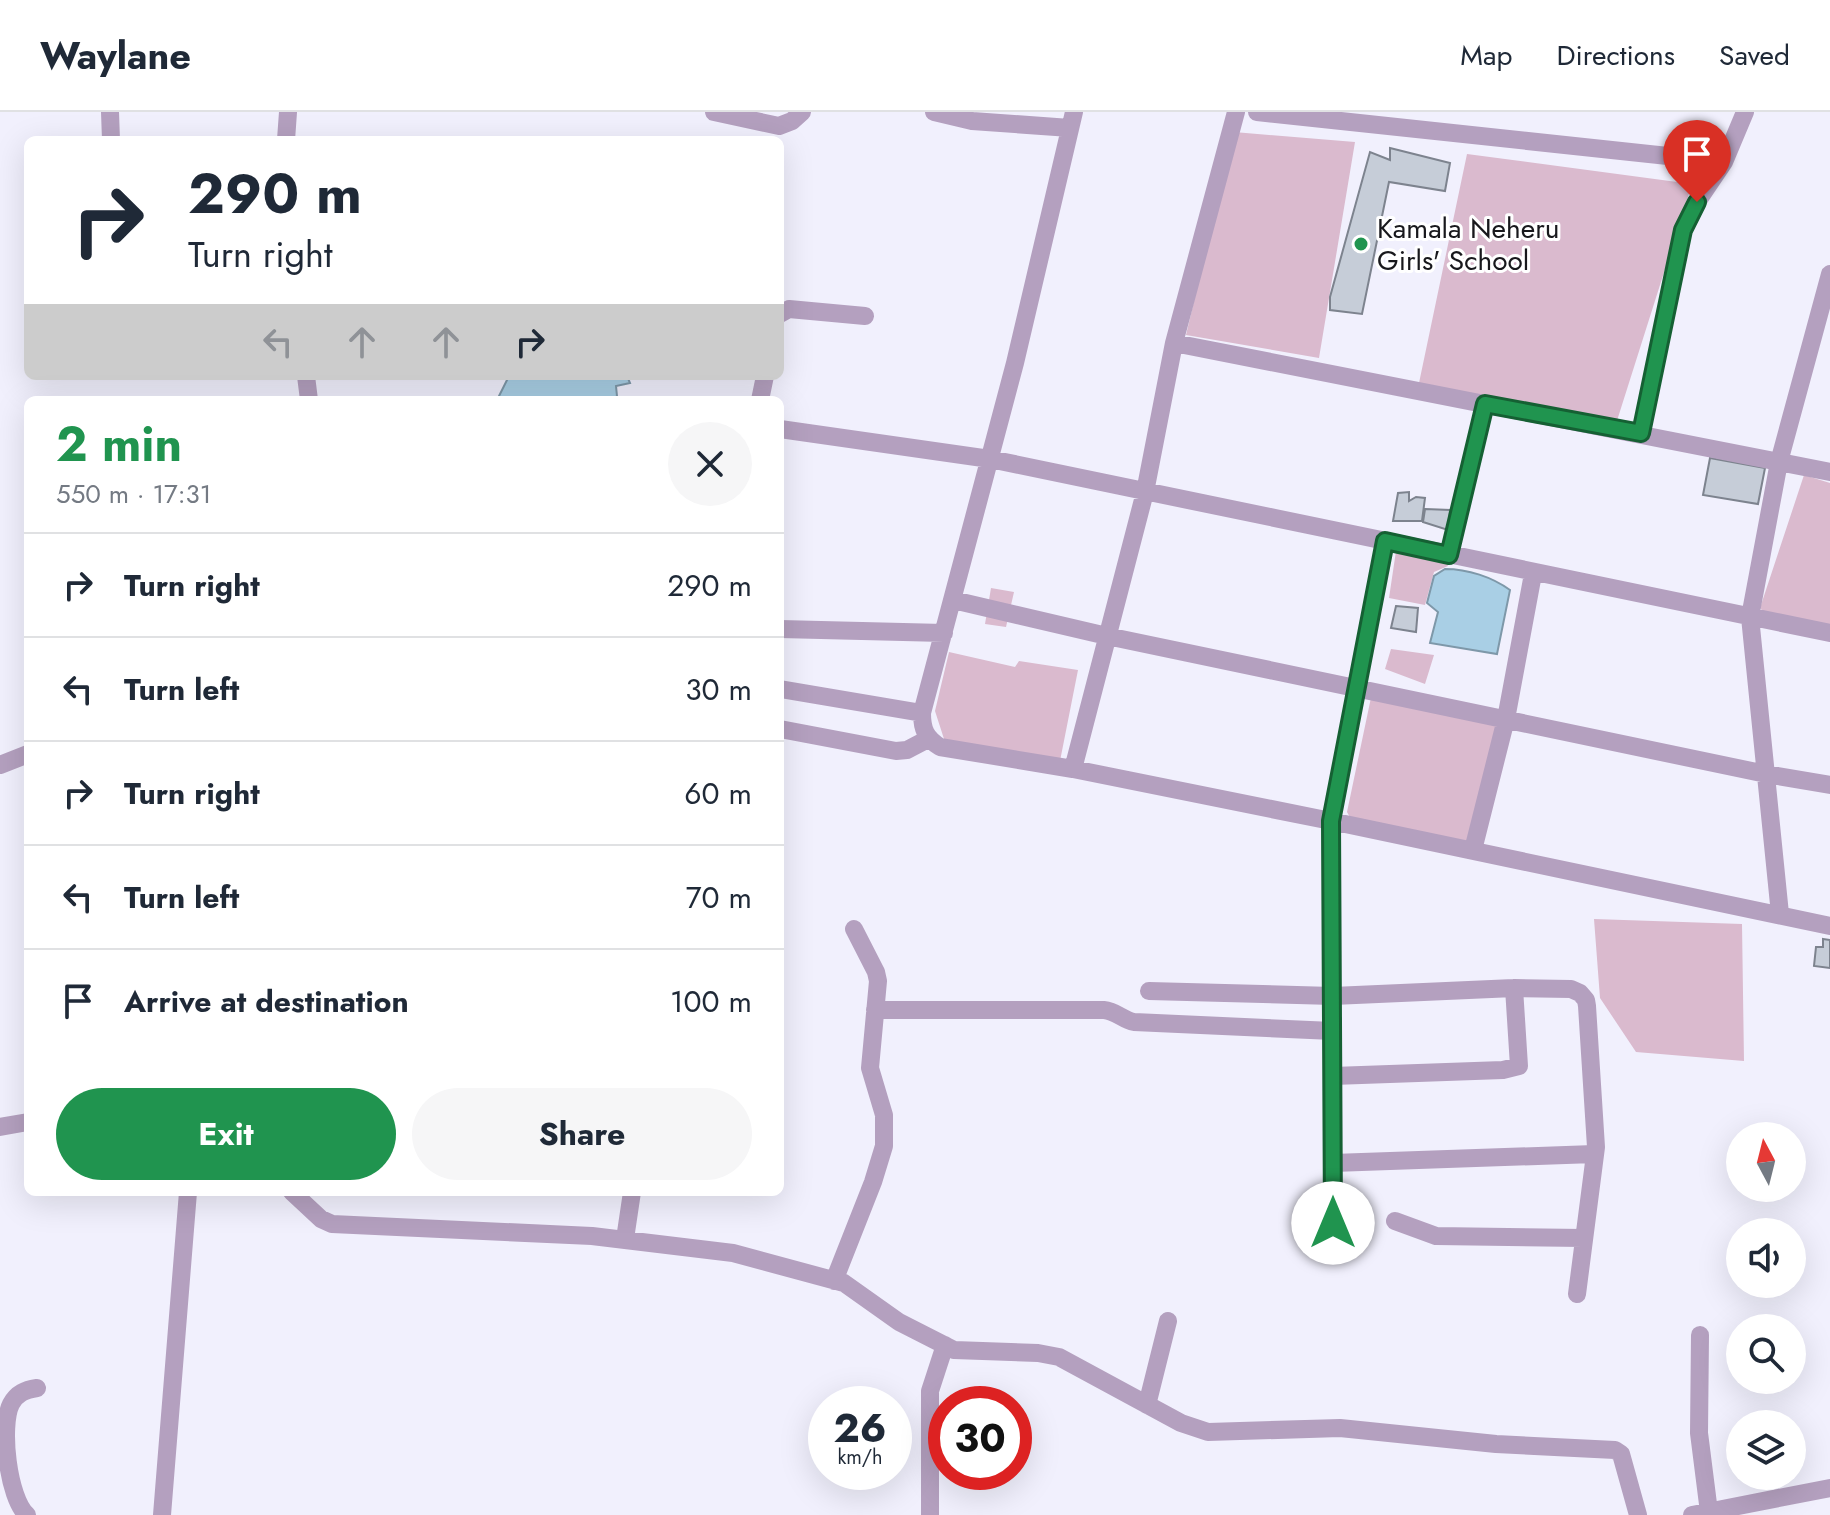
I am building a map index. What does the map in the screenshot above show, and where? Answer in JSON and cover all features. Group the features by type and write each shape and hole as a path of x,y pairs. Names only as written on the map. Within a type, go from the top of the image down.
{"street":[{"path":"110,112 111,136"},
{"path":"286,136 288,112"},
{"path":"714,112 779,126 792,121 802,112"},
{"path":"934,112 972,121 1072,120 990,459 922,713 922,726 928,739 940,747 1073,769 1830,926"},
{"path":"1073,769 1145,492 1174,343 1236,112"},
{"path":"1257,112 1724,162"},
{"path":"1641,433 1683,230 1697,202 1724,162 1745,112"},
{"path":"1780,914 1750,617 1779,462 1830,274"},
{"path":"784,312 789,309 865,316"},
{"path":"1174,343 1830,472"},
{"path":"1449,555 1485,404"},
{"path":"784,430 990,459 1533,574 1830,633"},
{"path":"1333,1223 1331,821 1385,541"},
{"path":"1473,850 1506,719 1533,574"},
{"path":"953,600 1357,689 1830,785"},
{"path":"784,629 944,633"},
{"path":"784,690 922,713"},
{"path":"784,730 896,751 907,750 928,739"},
{"path":"0,765 24,756"},
{"path":"834,1281 884,1146 884,1115 870,1068 878,981 854,929"},
{"path":"1333,1076 1503,1070 1519,1066 1514,988"},
{"path":"1149,991 1333,996 1514,988 1571,989 1586,1000 1596,1130 1577,1294"},
{"path":"875,1010 1111,1010 1121,1019 1134,1022 1333,1031"},
{"path":"0,1127 24,1123"},
{"path":"1333,1163 1594,1154"},
{"path":"162,1515 188,1196"},
{"path":"296,1196 321,1219 332,1224 625,1239 733,1253 844,1283 899,1322 961,1351 1038,1353 1059,1357 1181,1423 1208,1432 1340,1428 1496,1444 1615,1450 1621,1454 1638,1515"},
{"path":"625,1239 631,1196"},
{"path":"1395,1221 1436,1236 1583,1238"},
{"path":"1147,1405 1168,1321"},
{"path":"1700,1335 1701,1513 1830,1488"},
{"path":"930,1515 930,1391 945,1345"},
{"path":"27,1515 18,1505 10,1477 5,1425 12,1401 19,1394 37,1388"},
{"path":"1792,1495 1797,1515"}],"shaded area":[{"path":"1234,132 1355,142 1319,358 1186,335"},
{"path":"1467,154 1692,184 1615,427 1419,383"},
{"path":"1804,475 1830,483 1830,632 1771,621 1760,608"},
{"path":"1396,551 1447,563 1448,566 1434,572 1425,605 1389,598"},
{"path":"991,588 1014,592 1006,627 985,624"},
{"path":"1391,649 1434,655 1425,684 1385,669"},
{"path":"949,652 1015,667 1019,661 1078,670 1060,761 944,739 935,711"},
{"path":"1373,688 1503,720 1469,847 1353,823 1347,812"},
{"path":"1594,919 1742,924 1744,1061 1636,1052 1600,998"}],"water":[{"path":"507,380 629,380 630,383 616,386 617,396 499,396"},
{"path":"1445,569 1479,575 1510,590 1497,654 1430,643 1438,612 1427,603 1434,576"}],"building":[{"name":"Kamala Neheru Girls' School","path":"1390,148 1450,163 1445,191 1389,182 1362,314 1330,310 1330,297 1370,152 1390,160"},
{"path":"1710,458 1765,468 1758,504 1703,495"},
{"path":"1409,492 1409,501 1416,497 1425,498 1422,521 1393,521 1398,493"},
{"path":"1425,509 1450,510 1448,530 1423,522"},
{"path":"1396,606 1418,608 1416,632 1391,628"},
{"path":"1823,939 1830,940 1830,968 1814,966 1816,947 1823,947"}],"place":[{"name":"Kamala Neheru Girls' School","path":"1361,244"}],"route":[{"path":"1333,1223 1331,821 1385,541 1449,555 1485,404 1641,433 1683,230 1697,202"}]}
